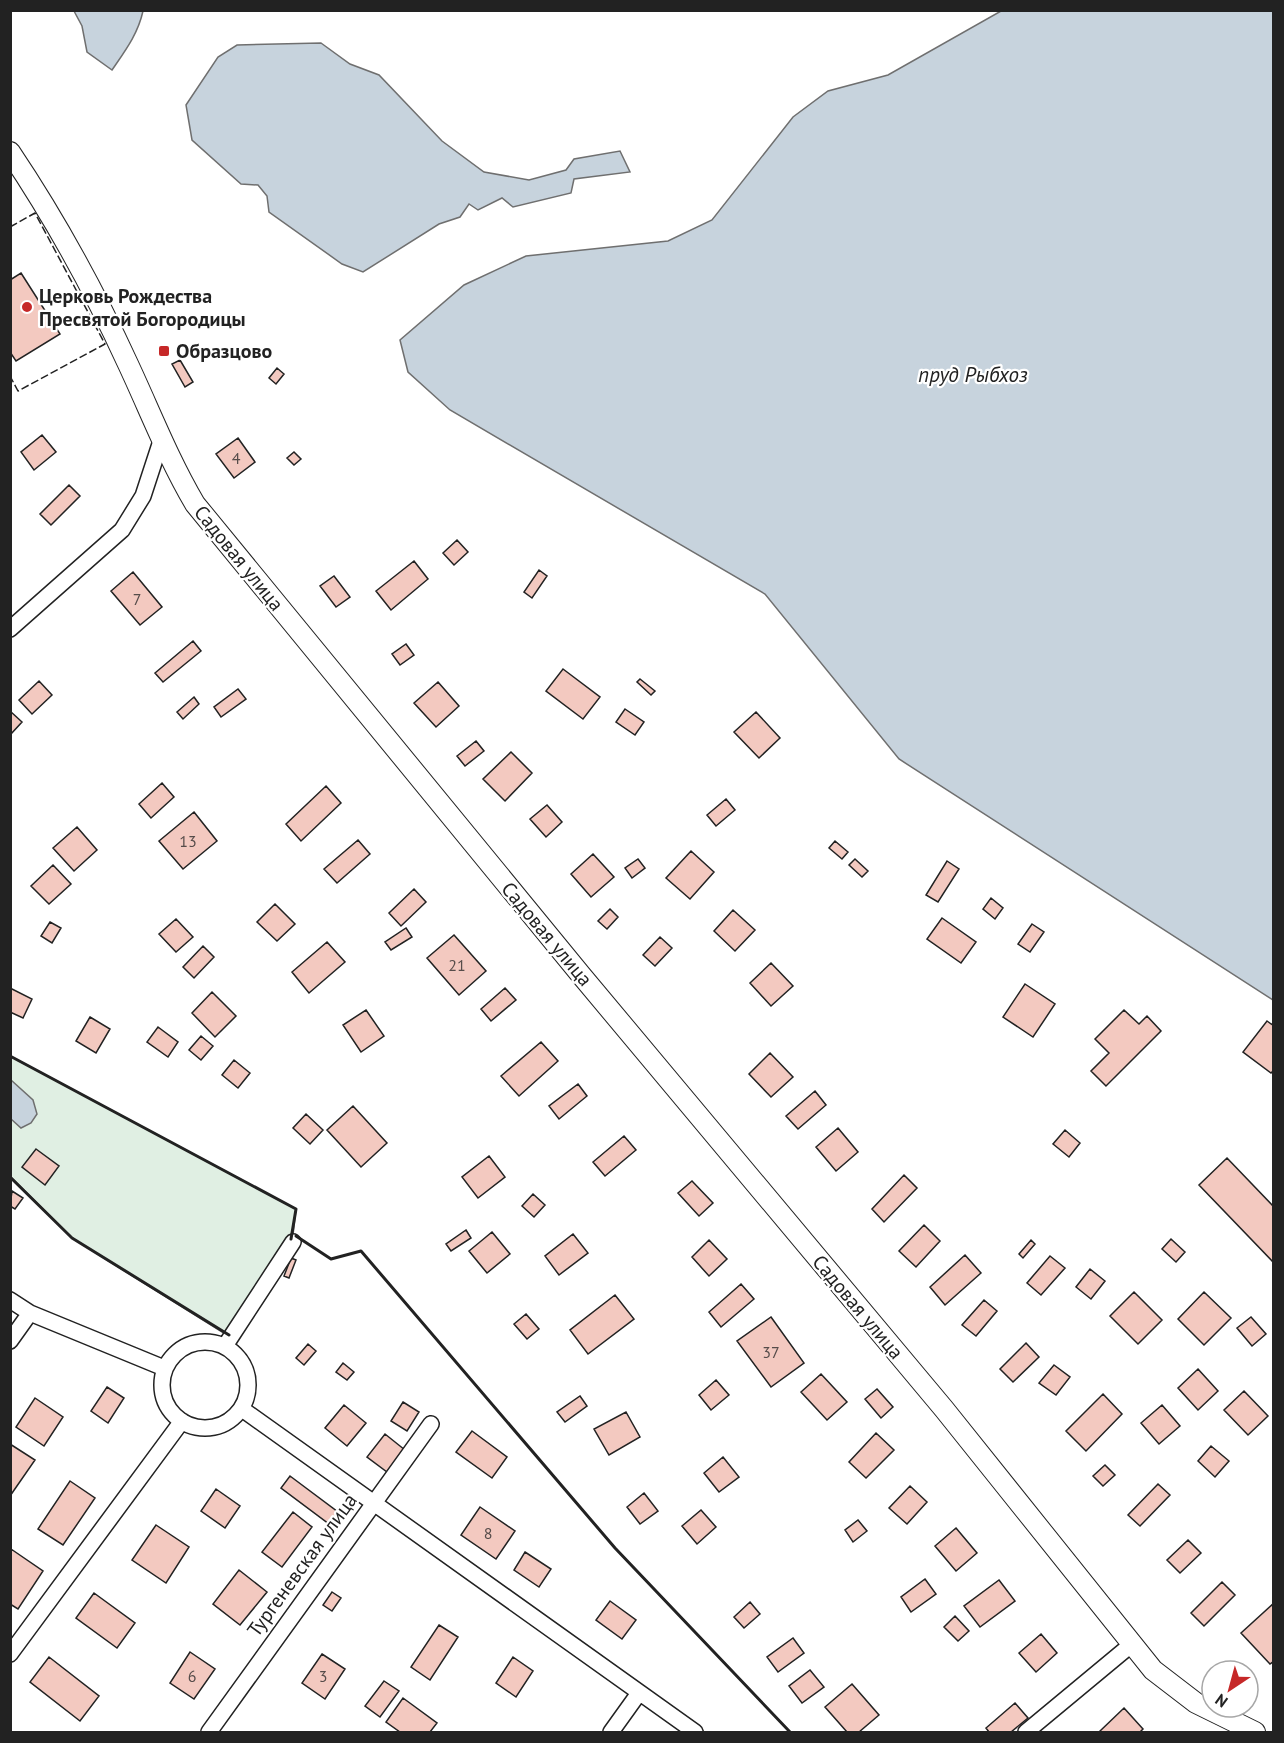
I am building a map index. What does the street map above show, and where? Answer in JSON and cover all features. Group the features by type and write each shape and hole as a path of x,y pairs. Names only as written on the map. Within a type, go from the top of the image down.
{"street":[{"name":"Садовая улица","path":"10,152 52,215 127,362 160,441 195,504 566,957 944,1409 1153,1670 1196,1703 1255,1732"},
{"path":"10,628 122,530 143,496 160,441"},
{"path":"225,1346 293,1242"},
{"path":"10,1300 30,1313 164,1368"},
{"path":"10,1341 30,1313"},
{"path":"208,1341 225,1346 239,1358 247,1375 248,1393 242,1409 228,1422 213,1428 196,1428 170,1411 163,1398 161,1383 164,1368 174,1353 190,1343 208,1341"},
{"path":"242,1409 695,1732"},
{"path":"10,1654 182,1420"},
{"name":"Тургеневская улица","path":"209,1732 431,1424"},
{"path":"1026,1732 1132,1644"},
{"path":"611,1732 639,1693"}],"green space":[{"path":"10,1056 296,1209 293,1235 230,1337 72,1238 11,1177"}],"water":[{"path":"74,11 143,11 134,35 112,70 87,52 82,26"},
{"name":"пруд Рыбхоз","path":"1001,11 1273,11 1273,1000 899,759 765,594 450,410 408,372 400,340 464,285 526,256 668,241 712,220 793,117 828,91 888,75"},
{"path":"321,43 350,64 379,75 442,141 484,172 529,180 566,170 574,159 620,151 630,172 574,179 571,193 513,207 502,198 478,210 469,204 460,217 439,224 363,272 342,264 269,212 267,196 258,185 241,184 192,140 186,105 218,57 237,45"},
{"path":"11,1080 33,1100 37,1114 31,1123 21,1128 11,1119"}],"building":[{"name":"Церковь Рождества Пресвятой Богородицы","path":"21,273 60,334 16,361 10,352 10,280"},
{"path":"180,360 193,382 185,387 172,364"},
{"path":"277,368 284,374 276,384 269,378"},
{"path":"42,435 56,452 34,470 21,452"},
{"path":"238,438 255,462 234,478 216,454"},
{"path":"294,452 301,459 294,465 287,458"},
{"path":"69,485 80,496 51,525 40,514"},
{"path":"457,540 468,552 454,565 443,553"},
{"path":"414,561 428,579 391,610 376,591"},
{"path":"539,570 547,576 532,598 524,592"},
{"path":"133,572 162,607 140,625 111,591"},
{"path":"334,576 350,597 336,607 320,586"},
{"path":"193,641 201,651 163,682 155,673"},
{"path":"406,644 414,655 400,665 392,654"},
{"path":"563,669 600,697 583,719 546,691"},
{"path":"640,679 655,691 651,695 637,682"},
{"path":"39,681 52,695 32,714 19,700"},
{"path":"438,682 459,706 436,727 414,703"},
{"path":"238,689 246,699 221,717 214,707"},
{"path":"194,697 199,704 183,719 177,712"},
{"path":"625,709 644,722 635,735 616,722"},
{"path":"10,711 22,722 10,735"},
{"path":"756,712 780,738 759,758 734,732"},
{"path":"476,741 484,751 465,766 457,756"},
{"path":"511,752 532,773 505,801 483,779"},
{"path":"162,783 174,797 151,818 139,804"},
{"path":"326,786 341,803 301,841 286,824"},
{"path":"726,799 735,810 716,826 707,815"},
{"path":"547,805 562,822 546,837 530,819"},
{"path":"194,812 217,841 183,869 159,841"},
{"path":"77,827 97,850 74,871 53,848"},
{"path":"358,840 370,854 337,883 324,869"},
{"path":"835,841 848,852 842,859 829,848"},
{"path":"691,851 714,872 690,899 666,878"},
{"path":"593,854 614,877 591,897 571,874"},
{"path":"638,859 645,868 632,878 625,868"},
{"path":"855,859 868,871 862,877 849,865"},
{"path":"947,861 959,869 938,902 926,895"},
{"path":"53,865 71,884 49,904 31,886"},
{"path":"414,889 426,902 401,926 389,913"},
{"path":"991,898 1003,908 995,919 983,909"},
{"path":"275,904 295,924 277,941 257,922"},
{"path":"610,909 618,917 607,929 598,921"},
{"path":"733,910 755,930 735,951 714,931"},
{"path":"942,918 976,942 961,963 927,939"},
{"path":"176,919 193,937 176,952 159,934"},
{"path":"50,922 61,928 52,943 41,936"},
{"path":"1032,924 1044,932 1030,952 1018,944"},
{"path":"406,928 412,937 391,950 385,942"},
{"path":"454,935 486,971 459,995 427,958"},
{"path":"660,937 672,948 655,966 643,955"},
{"path":"327,942 345,962 309,993 292,972"},
{"path":"203,946 214,957 194,978 183,967"},
{"path":"771,963 793,986 771,1006 750,983"},
{"path":"1025,984 1055,1004 1033,1037 1003,1017"},
{"path":"10,988 32,999 23,1018 10,1012"},
{"path":"505,988 516,1000 491,1021 481,1009"},
{"path":"212,992 236,1016 215,1037 192,1013"},
{"path":"366,1010 384,1036 361,1052 343,1025"},
{"path":"1124,1010 1139,1024 1147,1016 1161,1031 1106,1086 1091,1071 1109,1053 1095,1039"},
{"path":"90,1017 110,1029 96,1053 76,1041"},
{"path":"1267,1021 1274,1026 1274,1070 1271,1073 1243,1052"},
{"path":"158,1027 178,1042 168,1057 147,1042"},
{"path":"201,1036 213,1046 201,1060 189,1050"},
{"path":"541,1042 558,1061 519,1096 501,1076"},
{"path":"770,1053 793,1077 771,1097 749,1074"},
{"path":"234,1060 250,1073 238,1088 222,1075"},
{"path":"578,1084 587,1096 559,1119 549,1106"},
{"path":"815,1091 826,1105 798,1129 786,1116"},
{"path":"353,1106 387,1143 361,1167 327,1130"},
{"path":"306,1114 323,1130 310,1144 293,1128"},
{"path":"838,1128 858,1152 836,1171 816,1147"},
{"path":"1065,1130 1080,1143 1069,1157 1053,1144"},
{"path":"624,1136 636,1150 605,1176 593,1162"},
{"path":"36,1149 59,1166 45,1185 22,1167"},
{"path":"489,1156 505,1177 478,1198 462,1177"},
{"path":"1227,1158 1274,1207 1274,1263 1199,1185"},
{"path":"904,1175 917,1188 884,1222 872,1209"},
{"path":"692,1181 713,1203 699,1216 678,1193"},
{"path":"12,1191 23,1198 15,1209 10,1206"},
{"path":"533,1194 545,1205 534,1217 522,1206"},
{"path":"924,1225 940,1241 916,1267 899,1251"},
{"path":"466,1230 471,1238 451,1251 446,1244"},
{"path":"492,1232 510,1254 487,1273 469,1251"},
{"path":"573,1234 588,1253 559,1275 545,1256"},
{"path":"1171,1239 1185,1252 1176,1262 1162,1249"},
{"path":"709,1240 727,1259 709,1276 692,1257"},
{"path":"1031,1240 1035,1244 1023,1258 1019,1254"},
{"path":"965,1255 981,1273 945,1305 930,1287"},
{"path":"1050,1256 1065,1268 1041,1295 1027,1283"},
{"path":"291,1258 296,1260 289,1278 284,1276"},
{"path":"1090,1269 1105,1281 1091,1299 1076,1287"},
{"path":"741,1284 754,1299 721,1327 709,1312"},
{"path":"1134,1292 1162,1320 1138,1344 1110,1316"},
{"path":"1204,1292 1231,1318 1204,1345 1178,1319"},
{"path":"615,1295 634,1319 588,1354 570,1330"},
{"path":"984,1300 997,1311 976,1336 962,1325"},
{"path":"526,1314 539,1329 527,1339 514,1324"},
{"path":"771,1317 804,1363 771,1387 737,1341"},
{"path":"1251,1317 1266,1334 1252,1346 1237,1328"},
{"path":"1026,1343 1039,1357 1013,1382 1000,1369"},
{"path":"308,1344 316,1351 304,1365 296,1358"},
{"path":"343,1363 354,1372 347,1380 336,1372"},
{"path":"1054,1365 1070,1377 1056,1395 1039,1383"},
{"path":"1198,1369 1218,1391 1198,1410 1178,1388"},
{"path":"821,1374 847,1402 827,1420 801,1392"},
{"path":"716,1380 729,1395 711,1410 699,1395"},
{"path":"107,1387 124,1398 108,1423 91,1411"},
{"path":"877,1389 893,1407 881,1418 865,1399"},
{"path":"1244,1391 1268,1416 1248,1435 1224,1410"},
{"path":"1103,1394 1122,1414 1086,1451 1066,1431"},
{"path":"580,1396 587,1406 565,1422 557,1412"},
{"path":"35,1398 63,1417 44,1446 16,1427"},
{"path":"403,1402 419,1412 407,1431 391,1421"},
{"path":"344,1405 366,1423 347,1446 325,1428"},
{"path":"1162,1405 1180,1426 1159,1444 1141,1423"},
{"path":"626,1412 640,1437 609,1455 594,1429"},
{"path":"472,1431 507,1457 492,1478 456,1452"},
{"path":"876,1433 894,1450 866,1478 849,1462"},
{"path":"385,1434 405,1450 387,1472 367,1457"},
{"path":"10,1444 35,1460 10,1496"},
{"path":"1211,1446 1229,1461 1215,1477 1198,1461"},
{"path":"723,1457 739,1477 719,1492 704,1473"},
{"path":"1105,1465 1115,1475 1103,1486 1093,1476"},
{"path":"290,1476 342,1515 333,1527 281,1488"},
{"path":"70,1481 95,1498 63,1545 38,1529"},
{"path":"1158,1484 1170,1495 1140,1526 1128,1515"},
{"path":"910,1486 927,1502 907,1524 889,1508"},
{"path":"216,1489 240,1506 225,1528 201,1511"},
{"path":"644,1493 658,1511 640,1524 627,1507"},
{"path":"480,1507 515,1531 496,1559 461,1535"},
{"path":"701,1510 716,1527 697,1544 682,1526"},
{"path":"293,1512 312,1527 282,1567 262,1552"},
{"path":"858,1520 867,1531 853,1542 845,1530"},
{"path":"156,1525 189,1547 166,1583 132,1560"},
{"path":"956,1528 977,1553 956,1571 935,1546"},
{"path":"1188,1540 1201,1553 1180,1573 1167,1560"},
{"path":"11,1549 43,1571 18,1609 10,1604"},
{"path":"525,1552 551,1569 539,1587 514,1570"},
{"path":"239,1570 267,1592 240,1625 213,1604"},
{"path":"925,1579 936,1594 911,1612 901,1597"},
{"path":"999,1580 1015,1601 980,1627 964,1606"},
{"path":"1222,1582 1235,1595 1204,1626 1191,1613"},
{"path":"332,1592 341,1598 332,1611 323,1605"},
{"path":"94,1593 135,1623 117,1648 76,1618"},
{"path":"610,1601 636,1620 622,1639 596,1620"},
{"path":"750,1602 760,1614 744,1628 734,1617"},
{"path":"1274,1603 1274,1661 1270,1664 1241,1633"},
{"path":"955,1616 969,1631 958,1641 944,1627"},
{"path":"439,1625 458,1637 430,1680 411,1667"},
{"path":"1041,1634 1057,1653 1036,1672 1019,1653"},
{"path":"793,1638 804,1653 778,1672 767,1657"},
{"path":"190,1652 215,1669 194,1699 170,1683"},
{"path":"322,1654 345,1669 325,1699 302,1683"},
{"path":"49,1657 99,1696 80,1721 30,1682"},
{"path":"513,1657 533,1671 516,1697 496,1683"},
{"path":"810,1670 824,1687 802,1703 789,1686"},
{"path":"384,1681 399,1691 380,1717 365,1706"},
{"path":"852,1684 879,1715 859,1732 847,1732 825,1707"},
{"path":"403,1698 437,1723 430,1732 400,1732 386,1722"},
{"path":"1015,1703 1028,1718 1011,1732 989,1732 986,1728"},
{"path":"1124,1708 1143,1729 1140,1732 1099,1732"}],"fence":[{"path":"10,227 35,213 105,344 18,391 10,376"}],"wall":[{"path":"10,1056 296,1209 291,1239"},
{"path":"10,1177 72,1238 229,1335"},
{"path":"296,1236 331,1259 361,1251 615,1548 790,1732"}],"place":[{"name":"Церковь Рождества Пресвятой Богородицы","path":"27,307"},
{"name":"Образцово","path":"164,351"}]}
